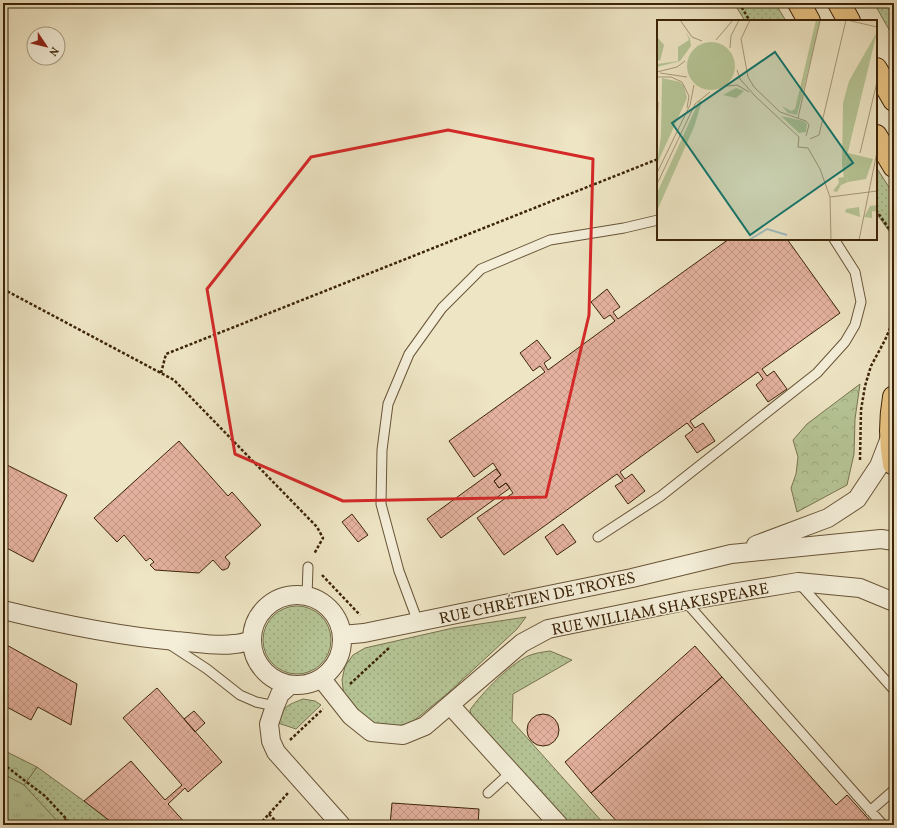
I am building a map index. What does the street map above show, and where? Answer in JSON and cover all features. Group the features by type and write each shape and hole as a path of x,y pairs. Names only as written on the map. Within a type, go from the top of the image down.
{"main road":[{"path":"799,3 808,20"},
{"path":"839,3 848,20"},
{"path":"877,71 894,100"},
{"path":"877,138 894,166"},
{"path":"894,397 891,416 894,464"}],"street":[{"name":"RUE CHRÉTIEN DE TROYES","path":"342,635 364,633 632,578 731,554 828,518 857,499 879,466 891,435"},
{"name":"RUE CHRÉTIEN DE TROYES","path":"731,554 874,539 894,541"},
{"name":"RUE WILLIAM SHAKESPEARE","path":"321,678 351,716 371,732 403,735 425,726 522,643 548,629 685,600 798,582 860,588 894,602"},
{"path":"294,594 307,596 320,601 331,610 338,622 342,635 342,648 338,660 330,670 321,678 311,683 301,685 290,685 278,681 267,674 259,664 254,653 252,640 254,627 260,614 269,604 280,597 294,594"},
{"path":"3,610 80,628 163,640 234,644 252,640"},
{"path":"290,685 280,694 275,706 269,724 271,741 276,752 341,825"},
{"path":"450,705 559,825"}],"lane":[{"path":"418,622 399,571 381,504 382,450 388,404 408,354 442,308 481,269 550,240 624,228 657,220"},
{"path":"598,537 661,496 817,373 846,342 855,324 861,302 855,272 835,240"},
{"path":"307,596 309,565"},
{"path":"798,582 894,690"},
{"path":"685,600 883,825"},
{"path":"163,640 207,669 240,695 256,702 275,706"},
{"path":"488,793 511,772"},
{"path":"870,811 894,790"}],"path":[{"path":"739,3 749,20"},
{"path":"161,373 166,354 657,159"},
{"path":"877,211 894,236"},
{"path":"3,289 174,380 317,527 323,538 309,565 362,617"},
{"path":"860,467 861,410 865,386 871,366 894,319"},
{"path":"3,764 45,796 72,825"},
{"path":"258,825 301,780"},
{"path":"269,814 279,825"},
{"path":"61,825 66,819"}],"highlighted area":[{"path":"448,130 593,159 589,315 546,497 343,501 235,454 207,289 311,157"}],"green space":[{"path":"734,3 775,3 785,20 744,20"},
{"path":"874,3 894,3 894,37 891,33"},
{"path":"877,169 894,195 894,238 877,214"},
{"path":"860,384 855,419 854,454 847,485 797,512 791,488 796,474 798,457 793,440 807,424"},
{"path":"290,606 304,606 316,611 326,621 331,633 331,647 326,659 316,669 304,674 290,674 278,669 268,659 263,647 263,633 268,621 278,611"},
{"path":"526,617 517,629 448,693 410,724 381,728 366,719 344,696 342,680 345,666 353,655 365,648 453,628"},
{"path":"550,651 572,660 513,694 512,721 605,825 565,825 473,723 470,710 496,680 528,656"},
{"path":"303,699 315,701 321,705 296,729 278,723 281,713 286,707"},
{"path":"3,750 37,767 24,785 3,774"},
{"path":"37,767 117,825 59,825 24,785"},
{"path":"3,774 24,785 61,825 3,825"}],"building":[{"path":"728,240 788,240 840,313 762,369 767,376 774,371 787,389 768,402 756,385 763,379 758,372 690,421 695,428 703,423 715,441 697,453 685,436 693,430 687,423 620,472 625,479 632,474 645,491 628,504 615,486 623,481 617,474 504,555 477,518 513,493 506,483 499,488 494,481 501,475 493,463 474,477 449,441 545,372 540,366 533,371 520,353 537,340 551,358 544,363 548,370 615,321 610,315 604,319 591,302 607,289 620,307 613,312 618,319"},
{"path":"179,441 228,496 232,492 261,525 225,557 230,563 228,568 224,570 222,570 213,560 199,573 155,570 150,565 154,562 150,558 146,561 124,535 117,542 94,518"},
{"path":"3,463 67,495 33,562 3,546"},
{"path":"496,469 501,475 494,481 499,488 506,483 510,488 441,538 427,519"},
{"path":"352,514 368,535 358,542 342,522"},
{"path":"563,524 576,542 557,555 545,537"},
{"path":"3,643 77,684 71,725 38,707 31,720 3,705"},
{"path":"695,646 722,677 591,793 565,762"},
{"path":"722,677 836,805 847,795 874,825 620,825 591,793"},
{"path":"157,688 222,762 188,792 185,788 168,804 187,825 115,825 84,801 131,761 165,800 182,785 123,718"},
{"path":"194,711 205,723 195,732 184,719"},
{"path":"540,714 546,714 556,721 559,730 558,736 552,743 546,746 540,746 530,739 527,733 527,727 534,717"},
{"path":"392,803 479,809 478,825 390,825"}]}
